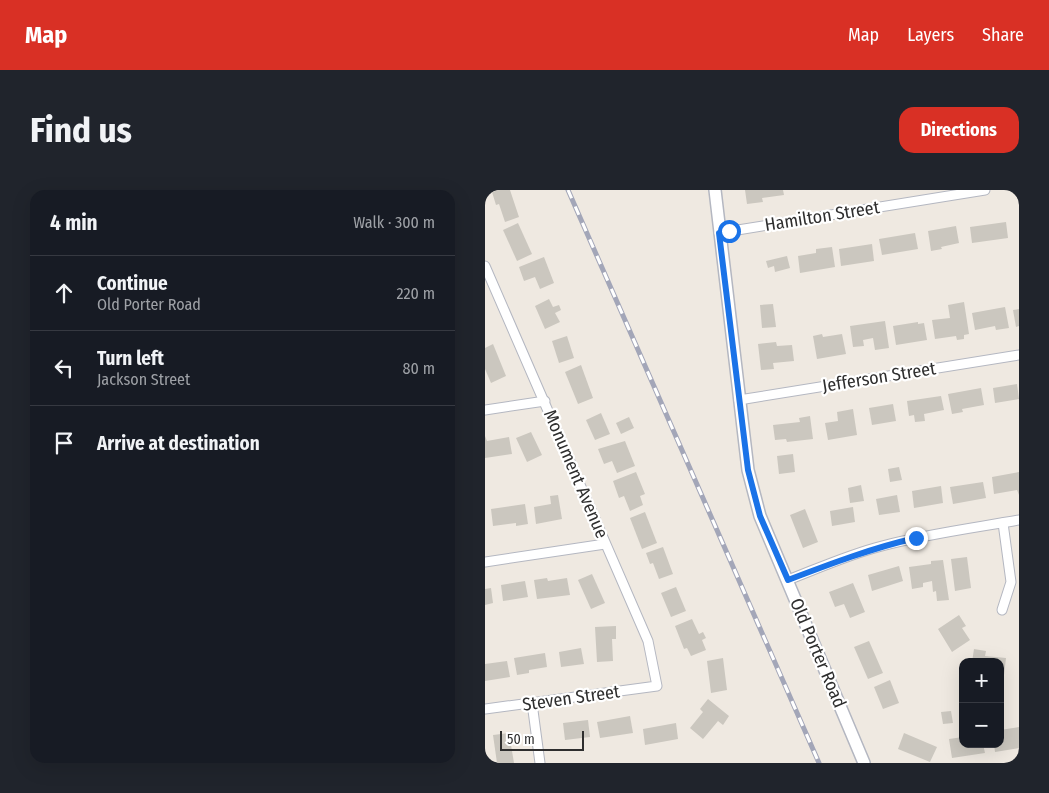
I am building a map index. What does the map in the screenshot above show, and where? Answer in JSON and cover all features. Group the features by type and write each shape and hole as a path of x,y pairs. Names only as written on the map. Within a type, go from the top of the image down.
{"street":[{"name":"Old Porter Road","path":"715,190 748,470 760,516 864,763"},
{"name":"Hamilton Street","path":"719,233 985,190"},
{"name":"Monument Avenue","path":"485,266 648,641 657,686"},
{"name":"Jefferson Street","path":"739,400 1019,355"},
{"path":"485,410 545,401"},
{"path":"788,580 855,554 882,546 916,538 1019,520"},
{"path":"1003,523 1011,582 1003,610"},
{"path":"485,562 605,544"},
{"name":"Steven Street","path":"485,709 657,686"},
{"path":"532,703 540,763"}],"building":[{"path":"510,190 519,217 505,222 499,204 496,205 492,192"},
{"path":"745,190 783,190 784,195 762,198 763,202 747,204"},
{"path":"1006,222 1008,238 972,243 970,227"},
{"path":"518,223 532,254 517,261 503,230"},
{"path":"956,226 959,243 931,251 928,231"},
{"path":"915,233 918,249 882,255 879,239"},
{"path":"872,244 874,261 841,266 839,249"},
{"path":"832,247 835,267 800,273 798,256 816,253 816,249"},
{"path":"787,256 790,268 775,272 774,266 768,268 766,261"},
{"path":"544,257 554,283 540,289 535,277 524,281 519,267"},
{"path":"549,299 553,307 559,305 561,310 555,313 560,322 545,329 535,306"},
{"path":"964,302 969,334 964,335 964,339 957,340 956,336 935,339 932,320 950,318 948,305"},
{"path":"773,304 776,327 762,328 760,305"},
{"path":"1005,307 1009,328 996,330 995,326 975,330 972,313"},
{"path":"1019,309 1019,326 1016,327 1013,310"},
{"path":"885,321 889,348 875,350 873,338 863,340 864,346 853,347 850,326"},
{"path":"918,322 918,324 924,323 927,340 896,345 893,326"},
{"path":"822,334 823,337 842,334 846,354 817,359 813,336"},
{"path":"567,336 574,358 559,363 552,341"},
{"path":"776,342 777,346 792,345 794,361 773,363 774,369 761,370 758,344"},
{"path":"493,344 506,376 491,383 485,369 485,348"},
{"path":"581,365 593,398 578,404 565,372"},
{"path":"1017,384 1019,399 995,403 993,388"},
{"path":"981,388 984,405 962,409 963,412 952,414 948,394"},
{"path":"941,396 944,410 924,414 925,421 915,422 914,415 909,416 907,401"},
{"path":"893,404 896,421 872,425 869,408"},
{"path":"853,409 857,435 828,440 825,423 838,421 837,412"},
{"path":"601,413 610,434 595,440 586,420"},
{"path":"810,416 813,439 787,442 786,439 775,440 773,425 800,422 799,418"},
{"path":"629,417 634,428 621,434 616,423"},
{"path":"531,432 542,455 527,462 516,438"},
{"path":"485,436 487,441 509,437 512,454 485,458"},
{"path":"625,441 635,466 617,473 612,461 604,464 598,449"},
{"path":"793,454 795,472 779,474 777,456"},
{"path":"899,467 902,480 890,482 888,469"},
{"path":"636,472 645,494 640,496 643,505 630,511 624,496 619,498 613,481"},
{"path":"1019,472 1019,495 1017,490 994,494 992,477"},
{"path":"983,482 986,498 953,504 950,487"},
{"path":"861,485 864,501 850,503 848,488"},
{"path":"941,486 943,503 914,508 912,491"},
{"path":"558,495 562,519 536,524 534,507 551,504 550,496"},
{"path":"897,495 900,512 879,515 876,499"},
{"path":"525,504 528,524 516,526 516,523 493,526 491,509"},
{"path":"853,507 855,522 832,526 830,511"},
{"path":"805,509 818,542 803,548 790,515"},
{"path":"645,512 657,543 642,549 630,518"},
{"path":"663,547 673,574 659,579 653,563 650,564 646,553"},
{"path":"967,557 971,588 955,591 951,559"},
{"path":"943,560 949,600 937,601 936,591 933,592 932,581 923,583 923,587 912,589 909,567"},
{"path":"899,566 903,581 872,591 868,575"},
{"path":"592,574 605,603 591,609 578,580"},
{"path":"547,578 548,581 567,578 570,595 537,599 534,580"},
{"path":"525,581 528,597 503,601 501,585"},
{"path":"853,583 865,612 850,618 844,604 835,607 829,592"},
{"path":"676,587 686,611 671,617 661,593"},
{"path":"491,588 493,603 485,605 485,589"},
{"path":"959,615 966,626 962,628 970,640 952,652 938,629"},
{"path":"692,619 699,634 703,632 706,638 702,640 706,650 691,656 687,648 684,649 675,626"},
{"path":"616,626 616,639 612,639 613,661 597,662 595,627"},
{"path":"869,641 883,673 868,679 854,647"},
{"path":"581,648 584,664 561,667 559,652"},
{"path":"974,649 986,651 985,656 1006,658 1004,675 1004,658 973,658"},
{"path":"545,653 547,667 529,670 529,673 517,675 514,658"},
{"path":"723,658 727,690 711,693 707,661"},
{"path":"507,661 510,677 485,681 485,664"},
{"path":"890,680 899,703 883,709 874,687"},
{"path":"708,699 729,716 723,725 718,721 703,739 690,728 703,712 700,709"},
{"path":"951,711 953,723 943,724 941,712"},
{"path":"630,716 633,733 600,738 597,722"},
{"path":"588,720 590,737 565,740 563,723"},
{"path":"676,723 678,739 645,745 643,729"},
{"path":"1019,727 1019,748 995,752 994,748 1004,748 1004,729"},
{"path":"509,733 514,763 497,763 493,735"},
{"path":"904,733 937,747 930,762 898,749"},
{"path":"959,738 959,748 984,748 985,753 952,758 949,739"}],"railway":[{"path":"568,190 819,763"}],"route":[{"path":"729,231 719,233 748,470 760,516 788,580 855,554 916,538"}]}
